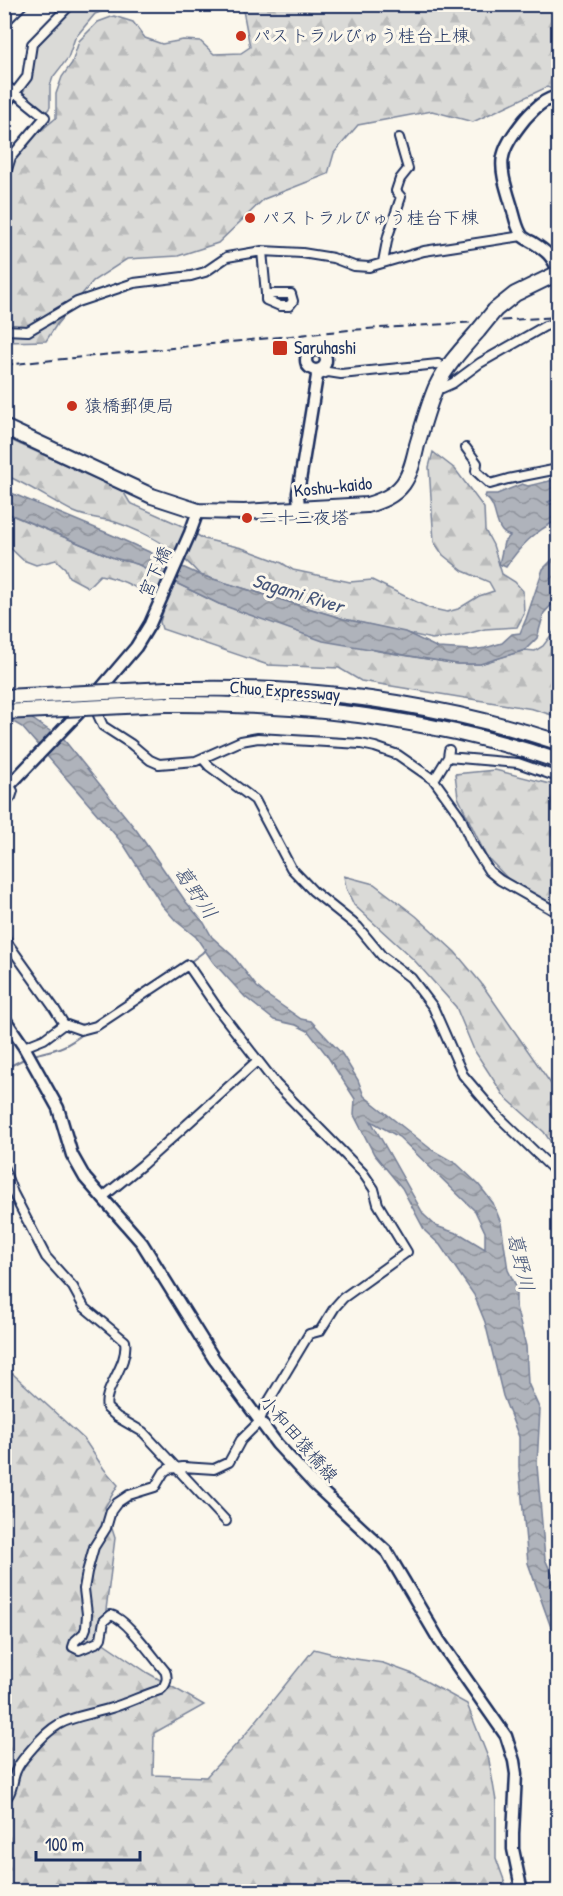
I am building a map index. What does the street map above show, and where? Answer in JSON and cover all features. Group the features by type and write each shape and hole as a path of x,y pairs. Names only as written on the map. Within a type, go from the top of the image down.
{"highway":[{"name":"Koshu-kaido","path":"4,428 152,496 198,511 244,512 367,505 381,501 398,489 409,474 424,420 437,386 495,310 514,294 558,272"},
{"name":"Chuo Expressway","path":"4,697 166,689 278,690 364,699 484,721 558,742"},
{"name":"Chuo Expressway","path":"4,712 165,704 273,706 362,715 470,736 558,761"}],"main road":[{"path":"558,96 545,101 532,111 512,136 503,155 502,163 504,179 522,236 550,255 554,259 558,272"},
{"path":"299,510 298,493 317,373"},
{"name":"宮下橋","path":"9,784 127,660 150,624 198,511"},
{"name":"小和田猿橋線","path":"4,1018 24,1047 58,1108 72,1155 85,1178 142,1243 214,1359 277,1444 314,1484 387,1552 439,1640 506,1736 516,1774 513,1849 522,1892"}],"street":[{"path":"4,107 27,77 32,44 71,4"},
{"path":"4,23 17,6"},
{"path":"4,84 45,117 11,157 4,179"},
{"path":"383,262 388,236 401,197 396,187 408,169 399,138"},
{"path":"4,330 28,331 77,302 134,283 191,276 205,272 227,257 262,251 302,253 333,258 354,266 369,267 424,250 522,236"},
{"path":"262,251 266,294"},
{"path":"437,386 442,388 453,383 480,363 545,326 558,325"},
{"path":"317,373 341,374 438,364"},
{"path":"466,448 477,463 476,471 490,484 558,469"},
{"path":"91,700 103,726 155,763 202,759 230,745 258,738 349,743 389,751 407,760 434,780 460,816 472,844 489,871 500,880 553,910 558,916"},
{"path":"434,780 448,753 518,763 558,777"},
{"path":"202,759 255,800 291,868 313,891 358,927 382,956 411,978 433,1007 464,1075 498,1116 558,1174"},
{"path":"4,805 11,798 13,791 9,784"},
{"path":"4,935 64,1024 81,1030 96,1026 188,965 276,1084 363,1173 374,1189 378,1204 407,1252 343,1298 334,1307 320,1331 309,1334 267,1404 260,1422 241,1440 232,1460 214,1469 177,1467 166,1470 155,1487 129,1495 112,1508 106,1528 94,1547 87,1572 84,1589 86,1628 73,1644 74,1649 79,1650 98,1642 105,1620 111,1615 116,1616 133,1632 165,1671 167,1680 160,1690 110,1708 70,1718 55,1725 21,1761 15,1771 9,1796 4,1800"},
{"path":"24,1047 44,1039 64,1024"},
{"path":"103,1197 142,1165 257,1061"},
{"path":"4,1169 13,1193 46,1257 74,1287 84,1307 125,1341 124,1359 107,1399 107,1408 117,1417 143,1432 226,1521"}],"green space":[{"path":"109,4 111,8 95,14 75,38 68,58 53,77 50,86 50,107 45,114 22,94 31,75 33,48 74,5"},
{"path":"242,5 558,5 558,91 547,87 473,122 432,111 358,125 334,153 328,174 264,199 218,243 178,256 127,259 93,281 57,324 46,341 5,342 5,190 13,162 19,152 56,118 56,94 62,77 72,63 79,41 98,22 114,16 133,22 145,38 162,44 183,40 200,41 214,54 241,53 250,47"},
{"path":"4,437 123,491 130,503 180,525 204,539 242,548 282,563 293,570 350,582 372,580 429,608 447,612 494,591 489,582 463,571 443,555 434,542 429,467 433,452 455,469 484,508 485,530 493,545 502,574 515,582 523,591 524,614 517,627 485,629 459,636 432,639 344,619 200,575 182,557 139,531 115,522 74,512 5,475"},
{"path":"4,512 114,558 137,564 219,604 378,651 457,664 480,664 525,650 535,651 543,646 558,626 558,717 533,709 361,681 339,668 268,665 162,629 160,622 164,608 134,587 100,575 88,587 69,577 65,568 56,560 36,565 23,560 5,543"},
{"path":"495,770 558,786 558,913 538,896 511,882 486,856 458,797 455,774"},
{"path":"344,876 374,884 416,916 455,952 481,983 558,1094 558,1153 544,1132 504,1096 474,1050 456,1007 414,960 354,905 346,888"},
{"path":"13,1374 84,1439 118,1485 105,1507 115,1538 102,1642 148,1673 204,1705 154,1733 153,1775 206,1777 244,1736 314,1649 349,1658 383,1663 413,1674 467,1704 489,1760 496,1801 496,1858 508,1891 5,1892 4,1375"}],"water":[{"path":"558,479 558,498 548,502 551,504 558,500 558,520 529,540 506,567 499,564 504,542 510,536 499,527 492,504 485,497 486,494 497,494 522,484 528,486"},
{"path":"4,490 200,575 344,619 405,632 438,648 472,650 485,648 502,643 512,634 520,633 543,569 558,554 558,598 544,613 537,638 525,650 480,664 457,664 323,641 219,604 137,564 114,558 5,512"},
{"path":"4,700 65,741 137,831 212,937 233,956 257,987 301,1019 311,1021 342,1054 358,1080 364,1096 432,1150 457,1164 479,1185 493,1203 501,1223 508,1270 516,1286 516,1307 526,1346 528,1383 540,1410 537,1465 545,1559 558,1587 558,1647 528,1563 519,1467 519,1437 503,1396 485,1322 474,1295 440,1245 425,1231 402,1188 374,1154 354,1115 355,1099 308,1031 296,1025 274,1020 245,997 213,962 196,937 176,921 162,905 124,845 22,727 5,717","holes":["371,1121 399,1137 475,1211 485,1232 485,1249 462,1235 436,1226 424,1215"]}],"waterway":[{"path":"190,962 206,949"},
{"path":"126,1001 184,964"},
{"path":"34,1055 63,1047 86,1032"},
{"path":"4,1069 26,1058"}],"railway":[{"path":"4,365 349,330 558,317"}],"place":[{"name":"パストラルびゅう桂台上棟","path":"241,36"},
{"name":"パストラルびゅう桂台下棟","path":"250,218"},
{"name":"Saruhashi","path":"280,348"},
{"name":"猿橋郵便局","path":"72,406"},
{"name":"二十三夜塔","path":"247,518"}],"water label":[{"name":"Sagami River","path":"298,593"},
{"name":"葛野川","path":"196,892"},
{"name":"葛野川","path":"521,1262"}]}
